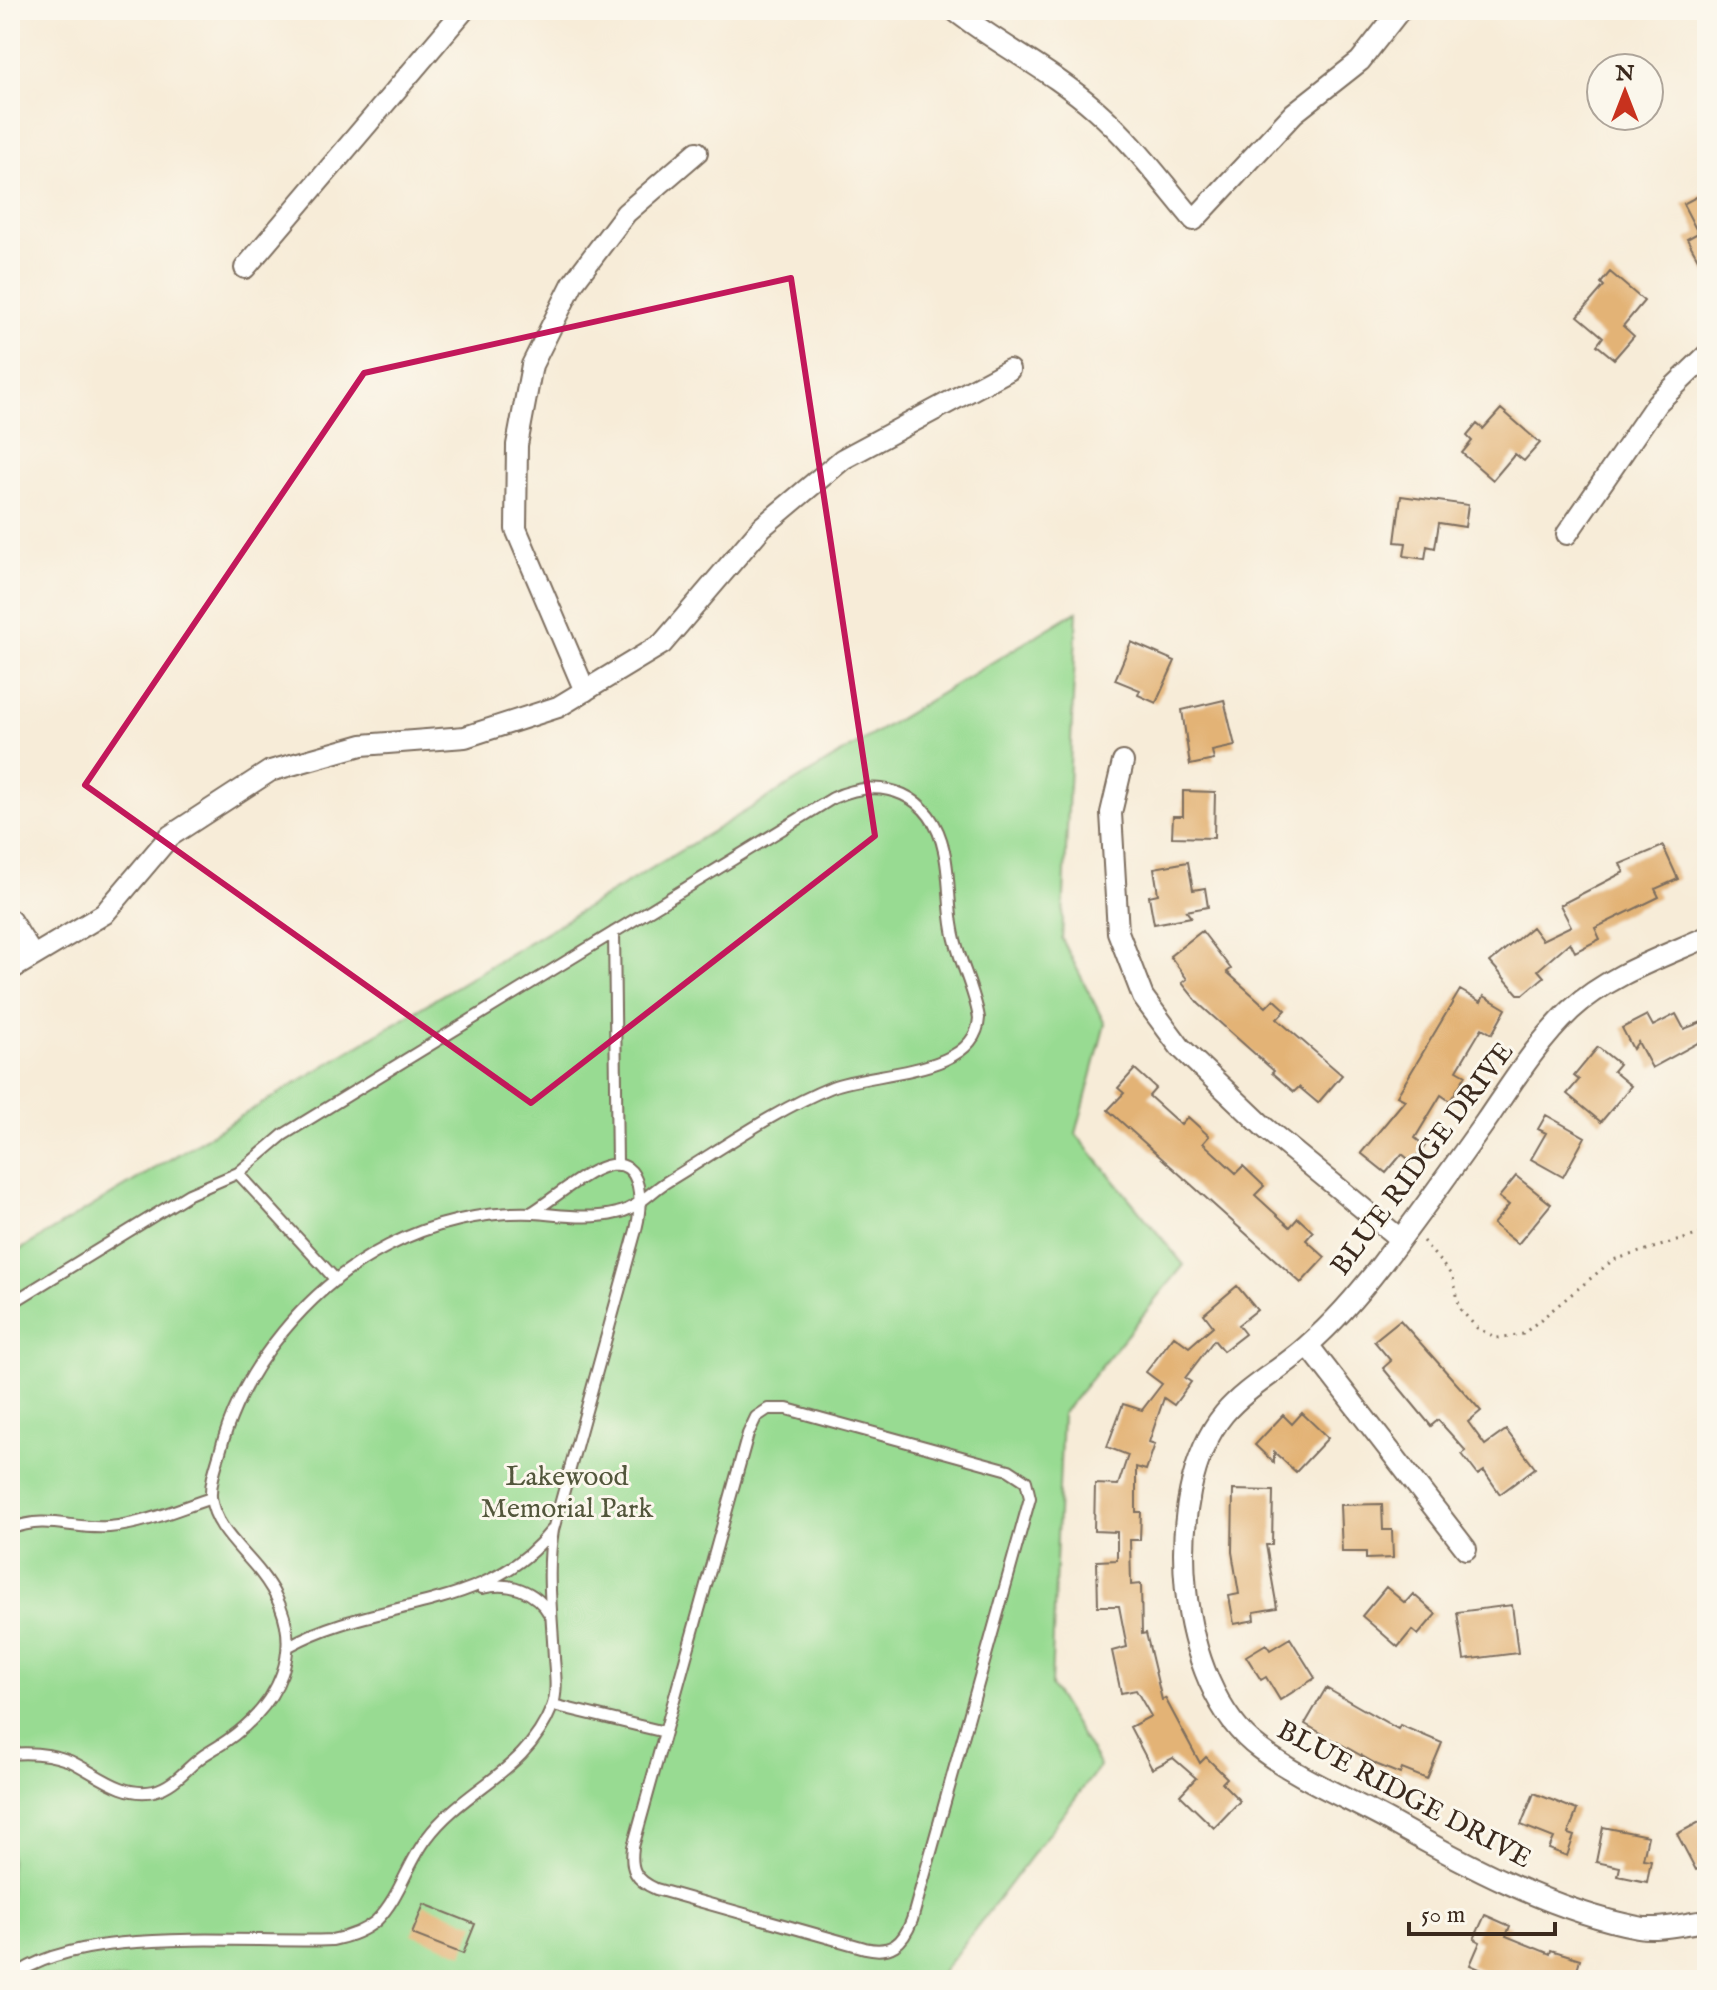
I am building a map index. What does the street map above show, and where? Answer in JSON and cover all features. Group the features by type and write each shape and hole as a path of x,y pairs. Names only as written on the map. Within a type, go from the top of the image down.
{"street":[{"path":"245,268 464,10"},
{"path":"954,10 1053,76 1096,110 1134,148 1194,220 1294,113 1360,61 1400,10"},
{"path":"585,691 516,529 517,445 532,365 573,283 626,213 697,152"},
{"path":"1567,534 1657,403 1707,355"},
{"path":"10,970 104,914 170,836 270,771 362,745 465,737 558,707 585,691 662,644 762,527 843,459 1009,370"},
{"path":"1123,762 1111,813 1118,932 1143,997 1180,1047 1264,1127 1404,1233"},
{"path":"10,920 33,956"},
{"name":"BLUE RIDGE DRIVE","path":"1707,937 1624,975 1572,1009 1520,1070 1379,1268 1308,1345 1240,1396 1207,1440 1194,1468 1187,1503 1188,1621 1207,1676 1229,1715 1258,1748 1415,1836 1559,1905 1642,1928 1707,1921"},
{"path":"1308,1345 1466,1549"}],"lane":[{"path":"10,1304 189,1194 238,1173 283,1135 833,798 857,789 891,789 924,807 939,835 946,864 953,930 979,1018 974,1038 957,1055 823,1091 620,1213 597,1216 531,1213 466,1219 410,1235 336,1280 279,1340 247,1383 223,1437 211,1498 218,1520 272,1589 283,1610 289,1646 287,1663 279,1681 254,1718 178,1779 154,1791 127,1790 67,1760 10,1754"},
{"path":"614,932 617,1165"},
{"path":"10,1979 39,1961 100,1947 143,1942 332,1940 360,1932 389,1906 417,1854 438,1824 512,1766 553,1705 553,1530 636,1230 641,1199 635,1175 617,1165 594,1172 531,1213"},
{"path":"238,1173 336,1280"},
{"path":"787,1409 1009,1470 1026,1481 1030,1498 912,1920 903,1941 895,1947 887,1950 865,1948 656,1889 638,1879 633,1870 633,1847 665,1732 748,1434 762,1412 787,1409"},
{"path":"10,1529 44,1520 86,1527 126,1525 211,1498"},
{"path":"464,1593 522,1560 553,1530"},
{"path":"289,1646 323,1629 487,1587 519,1588 545,1605 552,1618"},
{"path":"553,1705 665,1732"}],"path":[{"path":"1404,1233 1453,1277 1460,1309 1477,1328 1497,1338 1523,1334 1613,1260 1707,1232"}],"highlighted area":[{"path":"791,278 875,836 531,1103 85,785 364,373"}],"green space":[{"name":"Lakewood Memorial Park","path":"1077,611 1062,939 1105,1024 1076,1134 1184,1265 1062,1414 1051,1686 1100,1766 936,1980 10,1980 10,1256"}],"building":[{"path":"1702,194 1707,204 1707,275 1687,239 1698,233 1683,204"},
{"path":"1610,272 1644,301 1623,326 1634,336 1614,359 1597,345 1603,337 1578,316 1604,286 1601,283"},
{"path":"1501,409 1540,443 1524,461 1515,454 1493,480 1462,453 1472,441 1467,436 1477,424 1483,429"},
{"path":"1401,496 1468,505 1465,527 1439,523 1435,548 1427,546 1425,559 1404,556 1406,543 1395,542"},
{"path":"1131,642 1175,661 1156,703 1138,695 1140,690 1115,680"},
{"path":"1224,700 1235,746 1212,751 1214,760 1190,765 1182,710"},
{"path":"1183,791 1215,792 1214,838 1172,837 1173,816 1183,816"},
{"path":"1663,846 1678,879 1655,889 1659,897 1595,928 1600,939 1575,952 1570,942 1538,970 1544,977 1524,994 1518,994 1490,962 1532,927 1542,940 1571,926 1560,905 1624,872 1620,864"},
{"path":"1188,862 1193,890 1205,888 1208,907 1186,911 1191,917 1154,924 1149,896 1158,894 1154,868"},
{"path":"1202,931 1231,969 1227,972 1266,1007 1274,999 1286,1010 1277,1019 1342,1075 1318,1103 1299,1087 1294,1092 1272,1073 1274,1071 1199,1004 1182,983 1187,979 1170,956"},
{"path":"1460,990 1481,1002 1484,996 1506,1009 1492,1034 1482,1028 1457,1070 1466,1075 1450,1101 1441,1095 1415,1138 1425,1146 1412,1162 1402,1154 1386,1173 1361,1153 1405,1100 1397,1096"},
{"path":"1676,1014 1684,1029 1707,1020 1707,1038 1652,1068 1638,1042 1633,1049 1622,1028 1647,1015 1653,1026"},
{"path":"1598,1047 1619,1064 1613,1071 1631,1086 1601,1122 1567,1094 1579,1080 1574,1076"},
{"path":"1135,1069 1156,1088 1149,1096 1181,1125 1188,1117 1209,1136 1203,1143 1236,1173 1243,1166 1264,1186 1255,1195 1290,1227 1298,1218 1313,1232 1306,1240 1325,1257 1301,1283 1108,1110 1124,1093 1118,1088"},
{"path":"1546,1115 1585,1137 1563,1177 1531,1159 1546,1133 1538,1129"},
{"path":"1516,1176 1551,1204 1518,1244 1493,1224 1509,1205 1499,1197"},
{"path":"1237,1286 1257,1310 1238,1325 1245,1334 1223,1351 1214,1340 1185,1378 1191,1382 1174,1405 1164,1398 1149,1442 1155,1444 1146,1470 1136,1467 1136,1512 1141,1512 1140,1540 1130,1540 1131,1585 1141,1584 1142,1634 1146,1633 1162,1700 1165,1698 1200,1763 1206,1757 1227,1778 1222,1783 1240,1801 1214,1828 1180,1795 1196,1778 1173,1758 1152,1769 1130,1727 1151,1716 1136,1690 1121,1693 1112,1651 1127,1647 1119,1606 1098,1606 1097,1561 1117,1560 1117,1532 1094,1531 1095,1484 1118,1485 1128,1455 1107,1447 1123,1404 1142,1410 1162,1384 1146,1372 1174,1336 1189,1347 1213,1326 1204,1314"},
{"path":"1400,1320 1481,1411 1468,1422 1485,1445 1506,1430 1535,1468 1500,1494 1484,1471 1478,1475 1462,1454 1466,1451 1438,1420 1431,1426 1383,1368 1391,1361 1374,1341"},
{"path":"1302,1413 1328,1438 1296,1472 1274,1452 1274,1463 1255,1445 1283,1415 1292,1424"},
{"path":"1233,1490 1273,1491 1272,1545 1266,1545 1277,1608 1254,1612 1255,1620 1234,1624 1229,1596 1239,1594 1232,1552"},
{"path":"1382,1504 1383,1530 1392,1530 1393,1558 1366,1559 1366,1552 1342,1552 1340,1505"},
{"path":"1386,1587 1405,1603 1413,1594 1436,1614 1418,1635 1412,1630 1398,1647 1362,1616"},
{"path":"1512,1605 1518,1653 1464,1660 1457,1612"},
{"path":"1290,1638 1315,1678 1280,1700 1266,1677 1261,1680 1246,1656 1266,1644 1270,1650"},
{"path":"1326,1688 1398,1729 1400,1725 1442,1743 1427,1779 1402,1769 1400,1774 1378,1765 1305,1724"},
{"path":"1534,1793 1577,1810 1568,1834 1574,1836 1567,1856 1549,1849 1554,1838 1521,1825"},
{"path":"1707,1818 1707,1865 1696,1870 1677,1834"},
{"path":"1603,1827 1648,1836 1643,1859 1651,1860 1647,1882 1618,1876 1620,1867 1596,1862"},
{"path":"424,1904 475,1924 463,1954 412,1934"},
{"path":"1485,1915 1510,1926 1506,1936 1550,1954 1551,1950 1580,1959 1574,1980 1505,1980 1470,1965 1480,1942 1474,1939"}]}
